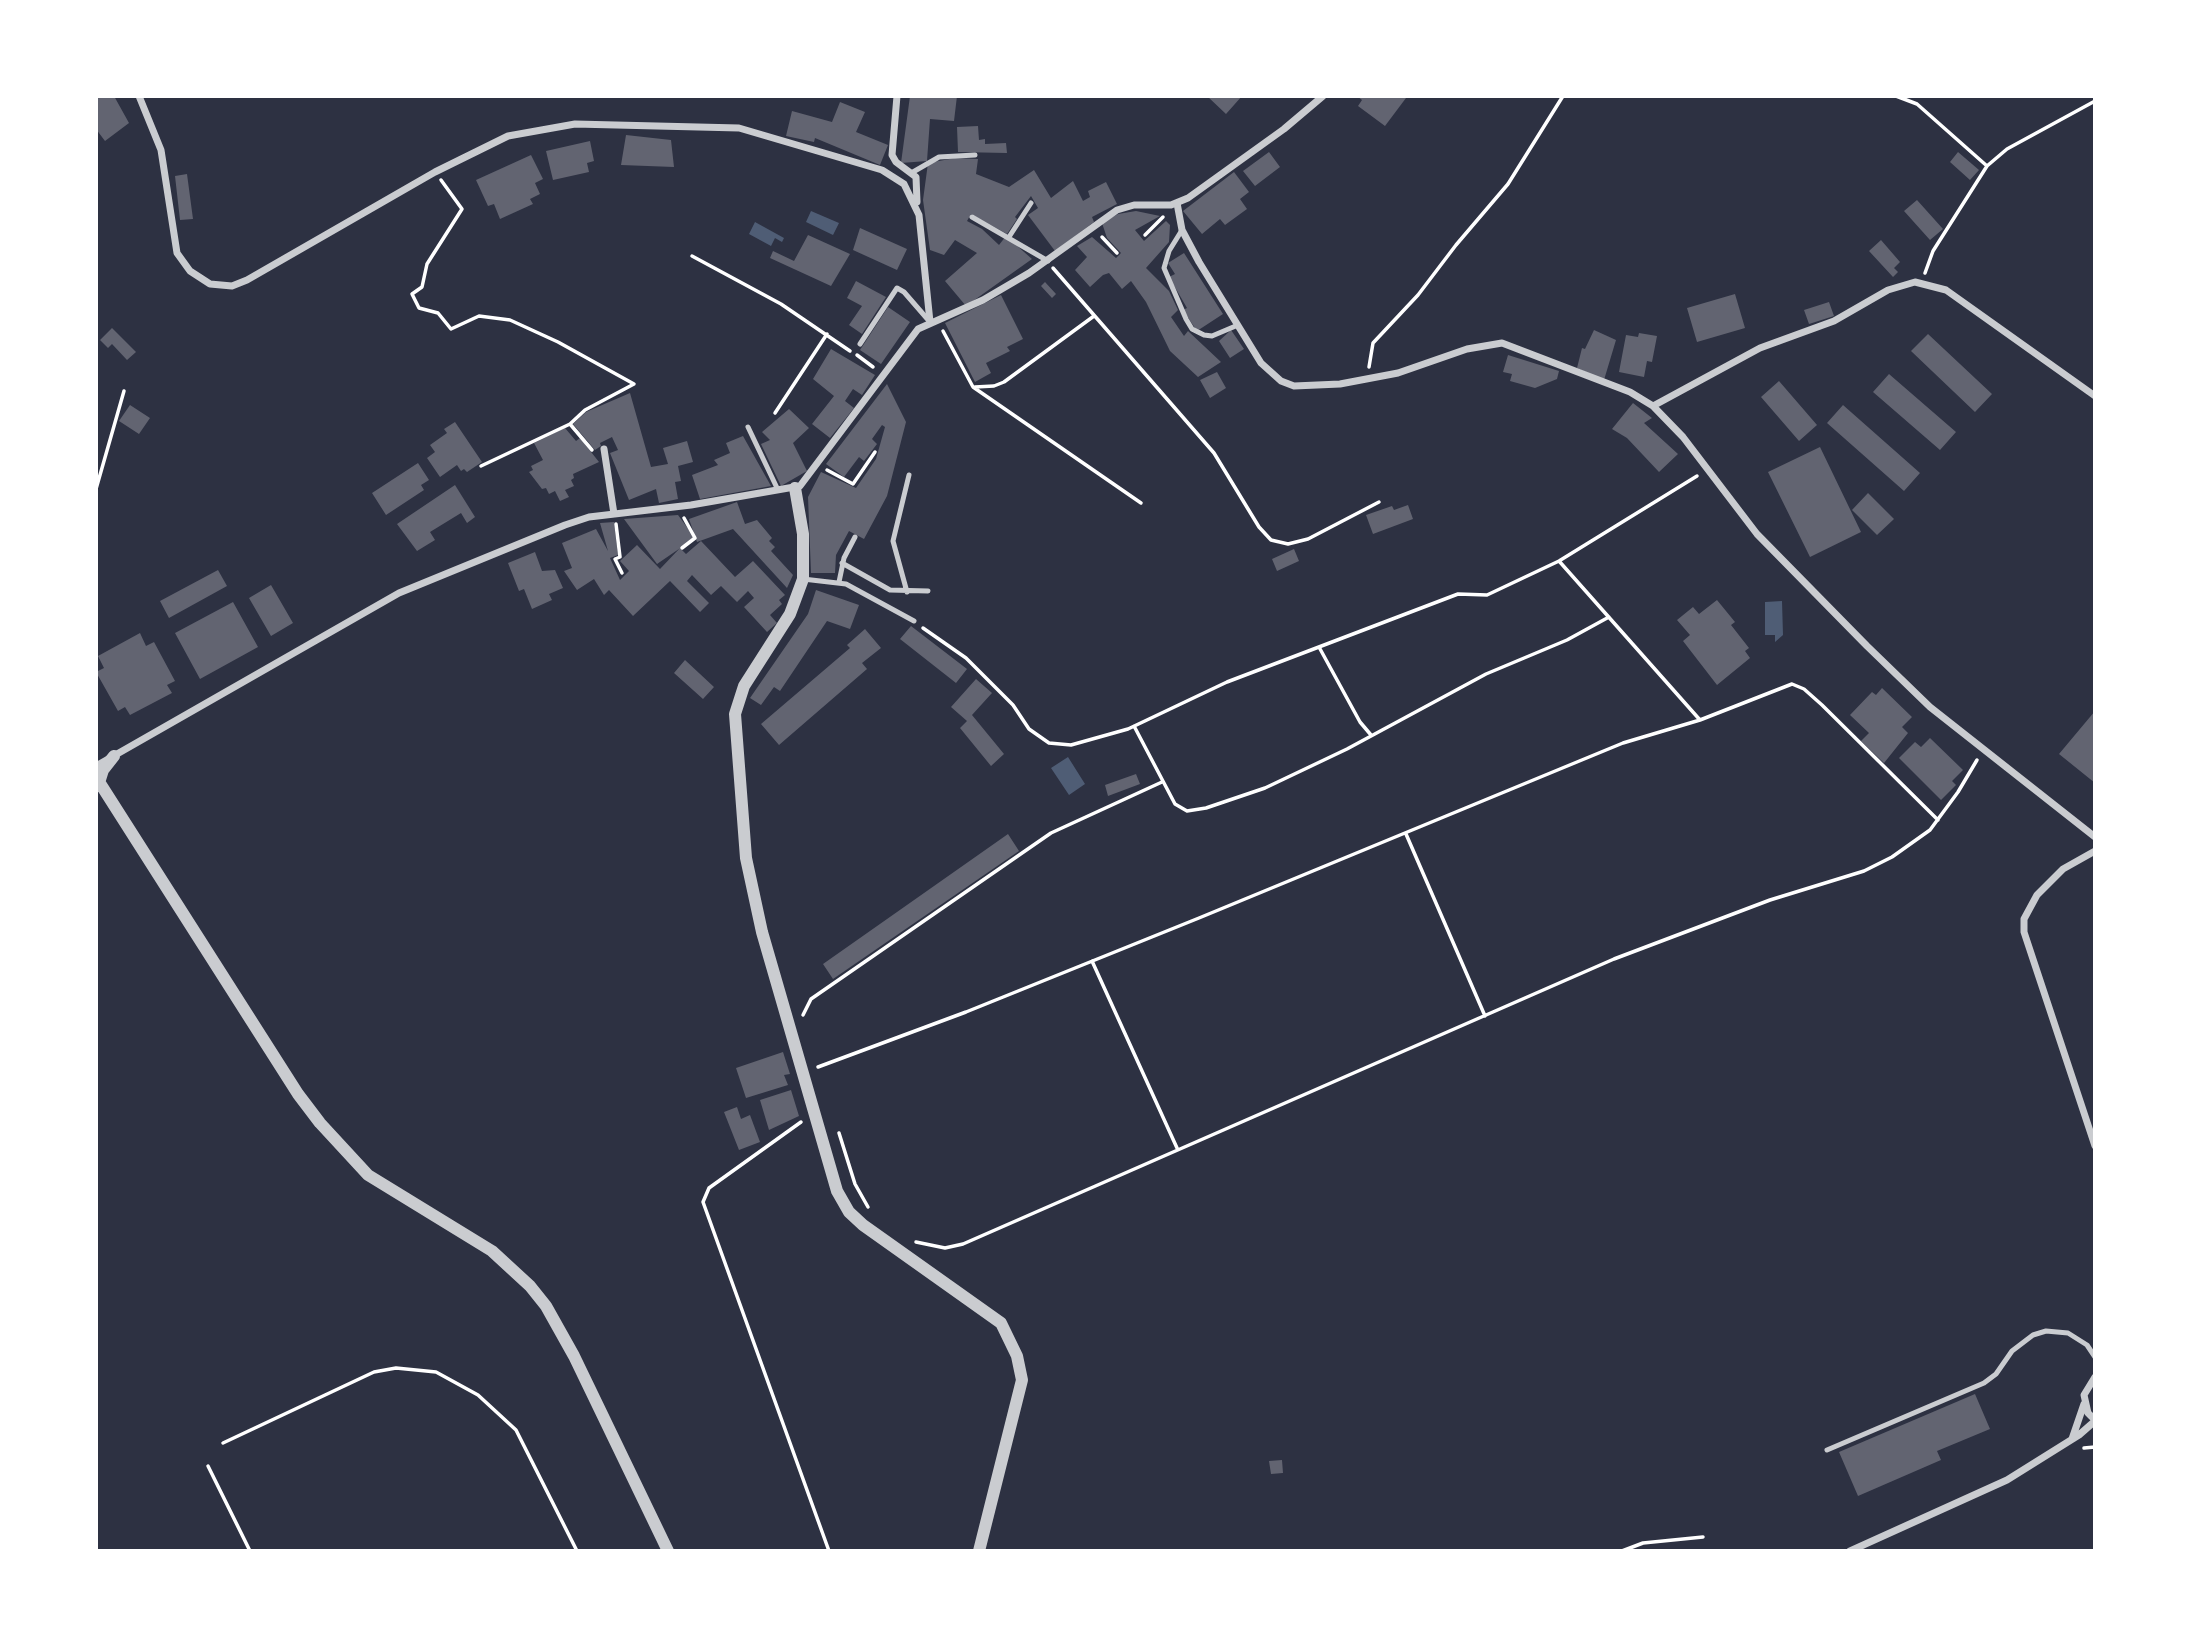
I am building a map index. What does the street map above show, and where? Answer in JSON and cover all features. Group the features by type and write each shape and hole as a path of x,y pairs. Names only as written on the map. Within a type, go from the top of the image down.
{"street":[{"path":"139,96 161,150 174,243 184,262 199,278 221,287 232,286 263,271 435,172 508,136 552,126 596,123 739,128 784,139 890,174 904,184 917,206"},
{"path":"897,96 892,155 896,162 913,172 917,180 917,206 934,321"},
{"path":"96,766 399,593 573,522 779,491 804,483 913,333 984,300 1048,261 1092,227 1126,206 1177,203 1284,129 1322,96"},
{"path":"1177,203 1182,230 1261,363 1281,381 1294,386 1340,384 1370,379 1480,346 1502,343 1630,392 1653,407 1708,470 1757,534 1867,646 1930,707 2095,838"},
{"path":"1653,407 1760,348 1841,318 1897,286 1924,283 1946,290 1977,310 2095,396"},
{"path":"604,449 614,514"},
{"path":"794,488 803,534 803,579 790,614 744,685 734,723 751,880 837,1191 849,1212 906,1257 985,1310 1001,1324 1017,1356 1022,1380 979,1551"},
{"path":"114,756 97,782 298,1094 345,1153 368,1175 492,1251 530,1286 546,1306 574,1356 668,1551"},
{"path":"96,797 114,808"},
{"path":"2095,851 2063,869 2037,895 2024,919 2024,932 2095,1146"},
{"path":"2071,1439 2084,1404 2087,1387 2095,1377"},
{"path":"1850,1551 2002,1483 2071,1439 2095,1420 2084,1404"}],"lane":[{"path":"913,172 939,157 975,155"},
{"path":"1009,237 1031,203"},
{"path":"972,218 1048,261"},
{"path":"1182,230 1169,251 1164,268 1186,319 1192,329 1212,336 1238,325"},
{"path":"860,344 897,288 934,321"},
{"path":"748,426 779,491"},
{"path":"907,592 893,541 909,475"},
{"path":"839,582 842,564 855,537"},
{"path":"842,564 890,590 928,591"},
{"path":"803,579 839,582 871,595 914,621"},
{"path":"1827,1451 1984,1383 1996,1374 2021,1342 2033,1335 2046,1331 2068,1333 2087,1345 2095,1357"}],"path":[{"path":"1370,379 1367,359 1373,343 1418,295 1508,184 1563,96"},
{"path":"1896,96 1917,104 1987,166"},
{"path":"1924,283 1933,251 1987,166 2007,149 2095,101"},
{"path":"435,172 462,209 425,268 422,287 412,294 419,308 438,313 452,329 479,316 510,320 558,342 634,384 585,410 570,424 481,466"},
{"path":"1092,227 1117,253"},
{"path":"692,256 781,304 883,374"},
{"path":"1048,261 1213,453 1259,527 1271,540 1288,544 1308,538 1379,502"},
{"path":"973,387 999,384 1094,316"},
{"path":"934,321 973,387 1141,503"},
{"path":"775,413 827,334"},
{"path":"96,489 124,391"},
{"path":"570,424 607,468"},
{"path":"818,465 853,484 875,452"},
{"path":"914,621 966,659 1013,705 1029,729 1049,743 1071,745 1134,726 1227,682 1458,594 1488,595 1559,561 1708,470"},
{"path":"678,507 695,538 682,548"},
{"path":"614,514 620,557 615,559 622,573"},
{"path":"1559,561 1700,720"},
{"path":"1134,726 1175,804 1187,811 1206,808 1265,788 1486,674 1566,640 1609,617"},
{"path":"1319,646 1360,722 1371,735"},
{"path":"818,1067 1092,961 1623,743 1700,720 1792,684 1822,705 1938,820"},
{"path":"914,1241 946,1248 963,1244 1177,1148 1614,959 1723,917 1864,871 1916,841 1938,820 1983,749"},
{"path":"806,1027 803,1014 811,999 1051,833 1162,782"},
{"path":"1406,834 1485,1016"},
{"path":"1092,961 1177,1148"},
{"path":"816,1059 821,1078"},
{"path":"814,1113 709,1188 703,1202 829,1551"},
{"path":"836,1126 855,1184 874,1212"},
{"path":"223,1443 374,1372 416,1368 436,1372 478,1395 516,1430 577,1551"},
{"path":"208,1466 250,1551"},
{"path":"1622,1551 1643,1543 1703,1538"}],"water":[{"path":"811,211 839,223 833,235 806,222"},
{"path":"755,222 784,238 782,242 775,238 771,246 749,234"},
{"path":"1782,601 1783,635 1775,642 1775,635 1765,635 1765,602"},
{"path":"1068,757 1085,784 1069,795 1051,768"}],"building":[{"path":"96,96 114,96 129,123 105,141 96,129"},
{"path":"910,96 957,96 954,121 930,119 927,161 901,163"},
{"path":"1207,96 1242,96 1226,114"},
{"path":"1357,96 1406,98 1385,126 1358,106 1362,100"},
{"path":"840,102 865,112 856,132 888,145 880,165 815,138 814,142 786,136 792,111 832,122"},
{"path":"978,126 979,140 985,139 985,144 1006,143 1007,153 958,152 957,127"},
{"path":"626,135 671,140 674,167 621,165"},
{"path":"590,141 594,161 587,163 589,172 553,180 546,151"},
{"path":"1269,152 1280,167 1255,186 1243,171"},
{"path":"1958,152 1979,170 1970,180 1950,162"},
{"path":"531,155 543,179 535,183 540,194 530,199 533,204 500,219 494,204 488,206 476,180"},
{"path":"955,158 978,159 976,174 1009,187 1034,170 1051,198 1073,181 1083,201 1090,197 1088,191 1106,182 1117,204 1092,217 1094,222 1055,251 1028,215 1038,208 1031,196 1015,217 1017,219 1007,234 971,214 967,221 982,229 999,245 1006,236 1032,259 966,306 945,281 977,253 955,240 944,255 930,250 923,200 928,163"},
{"path":"1234,172 1249,192 1240,199 1247,209 1225,225 1220,219 1202,234 1183,211"},
{"path":"187,174 193,219 180,220 175,176"},
{"path":"1917,200 1943,229 1930,240 1904,211"},
{"path":"1136,211 1160,216 1135,230 1144,241 1166,221 1170,225 1169,242 1146,268 1169,291 1178,310 1171,317 1184,336 1188,331 1221,362 1198,377 1170,351 1146,302 1131,281 1122,289 1109,273 1090,287 1075,270 1087,257 1077,246 1092,237 1116,258 1121,253 1107,238 1102,223 1118,214"},
{"path":"860,228 907,249 897,270 853,250"},
{"path":"808,235 850,254 831,286 770,258 773,251 794,261"},
{"path":"1881,240 1900,262 1894,268 1898,272 1893,277 1869,251"},
{"path":"1184,253 1223,314 1197,331 1183,310 1187,308 1169,277 1175,274 1168,263"},
{"path":"856,281 886,297 862,334 849,325 862,306 847,298"},
{"path":"1045,282 1056,294 1052,298 1041,286"},
{"path":"1735,294 1745,328 1697,342 1687,308"},
{"path":"1001,295 1023,339 1007,347 1010,351 986,363 991,373 975,382 945,323"},
{"path":"1829,302 1834,316 1809,324 1804,310"},
{"path":"888,307 910,322 881,364 860,350"},
{"path":"112,328 136,352 127,360 112,344 108,348 100,340"},
{"path":"1231,330 1244,349 1230,358 1219,341"},
{"path":"1594,330 1616,340 1604,380 1577,368 1582,348 1585,349"},
{"path":"1639,333 1657,336 1652,362 1647,361 1644,377 1619,372 1626,335 1638,337"},
{"path":"1928,334 1992,394 1975,412 1911,351"},
{"path":"831,349 875,375 862,395 853,389 845,401 854,408 830,438 812,424 834,396 813,379"},
{"path":"1508,355 1559,371 1557,379 1535,388 1510,381 1512,374 1503,372"},
{"path":"1217,372 1226,388 1210,398 1200,380"},
{"path":"1889,374 1956,432 1940,450 1873,392"},
{"path":"1779,381 1817,425 1799,441 1761,397"},
{"path":"887,384 906,422 887,496 864,539 849,531 836,555 835,573 811,573 808,497 821,472 856,488 876,459 885,427 882,425 872,439 877,444 864,461 859,457 844,477 826,464"},
{"path":"630,393 651,467 668,464 663,448 687,441 693,462 678,466 681,481 675,482 678,499 659,503 656,489 629,500 610,453 618,450 612,437 600,443 601,446 595,450 573,424 586,412"},
{"path":"1633,403 1652,418 1644,423 1678,454 1659,472 1627,438 1612,429"},
{"path":"130,405 150,418 139,434 119,421"},
{"path":"1843,405 1920,473 1904,491 1827,423"},
{"path":"789,409 809,428 793,443 807,471 781,486 761,444 770,440 762,432"},
{"path":"455,422 482,462 467,472 464,469 461,471 457,465 440,477 427,458 435,452 430,445 447,433 444,429"},
{"path":"565,428 576,441 580,438 599,462 573,474 574,478 571,480 574,486 565,490 569,497 560,501 555,491 549,494 546,488 542,489 529,472 533,470 531,466 543,460 534,443"},
{"path":"743,436 771,486 700,499 692,475 718,465 714,460 730,453 726,443"},
{"path":"1820,447 1861,532 1810,557 1768,472"},
{"path":"418,463 429,480 421,485 424,490 386,515 372,493"},
{"path":"455,485 475,517 467,523 461,513 430,532 435,540 417,551 397,524"},
{"path":"1868,493 1894,519 1877,535 1852,510"},
{"path":"737,502 745,524 757,520 772,538 769,541 775,547 771,551 793,575 787,588 733,529 697,542 689,519"},
{"path":"1408,505 1413,519 1373,534 1366,515 1392,506 1394,510"},
{"path":"678,515 695,538 657,564 624,519"},
{"path":"614,522 618,555 610,558 620,580 629,571 620,561 637,545 660,569 680,548 686,554 701,541 735,577 753,561 785,595 779,600 782,604 770,615 777,623 767,632 744,607 754,598 748,591 737,602 721,586 711,595 692,575 687,581 709,603 700,612 670,581 633,616 609,590 604,595 594,579 577,590 564,571 572,568 562,543 596,529 608,551 600,523"},
{"path":"1294,549 1299,561 1277,571 1272,559"},
{"path":"535,552 542,571 555,570 563,588 549,594 552,600 532,609 524,589 519,591 508,563"},
{"path":"218,570 227,586 169,618 160,601"},
{"path":"271,585 293,623 271,636 249,598"},
{"path":"816,590 859,605 850,629 827,621 780,691 774,687 761,705 750,698 808,614"},
{"path":"1717,600 1735,622 1731,625 1749,648 1745,651 1750,658 1717,685 1683,641 1690,635 1677,620 1693,607 1699,614"},
{"path":"233,602 258,647 200,679 175,633"},
{"path":"911,626 967,669 956,683 900,639"},
{"path":"865,629 881,648 862,663 867,669 779,745 761,724 850,648 847,645"},
{"path":"140,633 146,646 154,642 175,681 167,685 172,693 130,715 125,707 118,711 96,672 104,668 98,656"},
{"path":"685,660 714,687 703,699 674,673"},
{"path":"976,679 992,693 972,715 1004,754 991,766 960,728 967,721 951,707"},
{"path":"1882,688 1912,717 1902,727 1908,733 1884,763 1861,741 1869,733 1850,715 1872,692 1876,695"},
{"path":"2095,711 2095,783 2059,754"},
{"path":"1930,738 1963,770 1952,781 1956,785 1941,800 1899,758 1915,742 1921,747"},
{"path":"1136,774 1140,784 1108,796 1105,785"},
{"path":"1008,834 1019,851 833,979 823,964"},
{"path":"783,1052 790,1074 784,1075 788,1085 746,1098 736,1068"},
{"path":"791,1090 799,1116 769,1130 760,1100"},
{"path":"737,1107 741,1119 750,1115 760,1142 739,1150 724,1112"},
{"path":"1975,1394 1990,1429 1937,1451 1941,1460 1858,1496 1839,1452"},
{"path":"1282,1460 1283,1473 1271,1474 1269,1461"}]}
